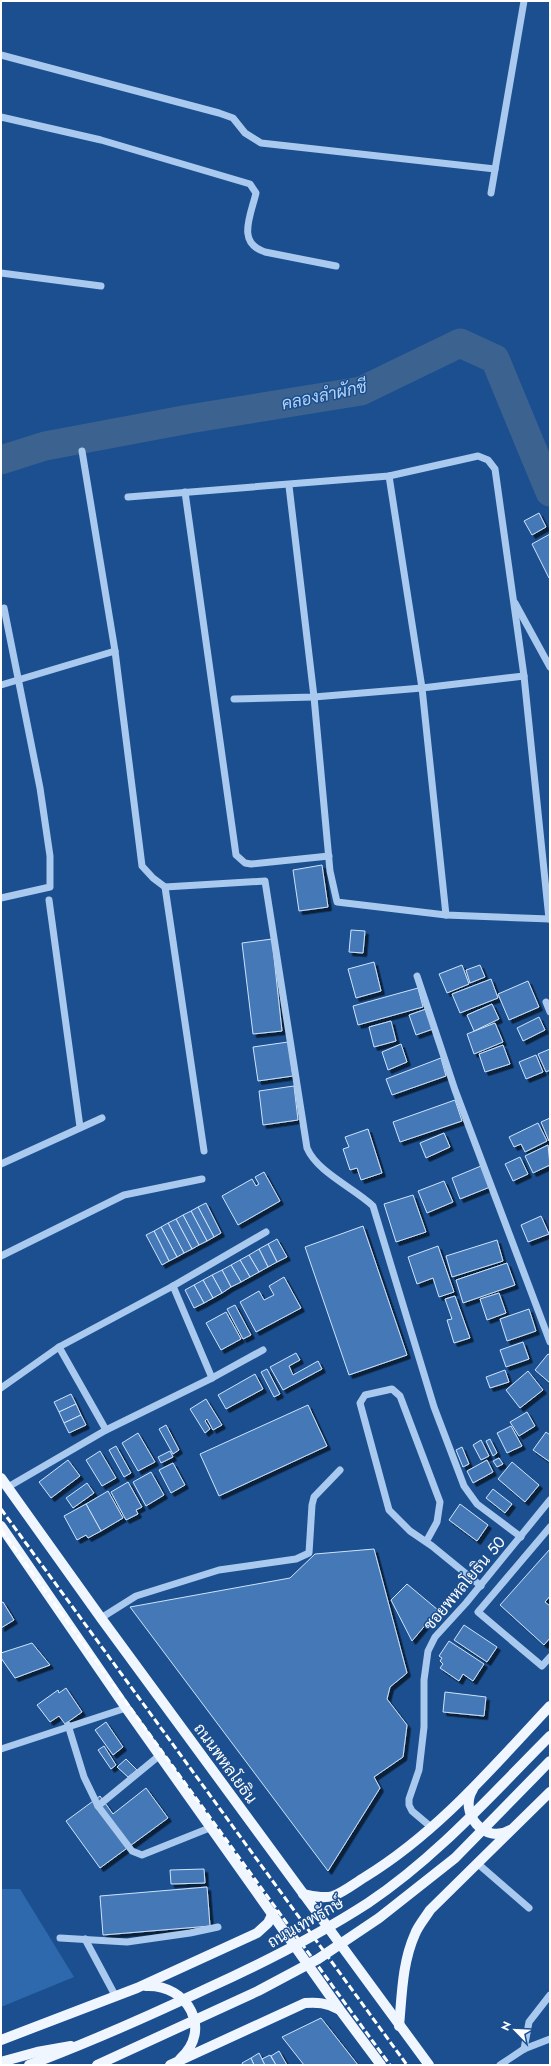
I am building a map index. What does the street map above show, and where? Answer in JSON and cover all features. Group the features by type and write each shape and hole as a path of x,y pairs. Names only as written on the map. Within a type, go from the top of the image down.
{"main road":[{"name":"ถนนพหลโยธิน","path":"1,1478 100,1618 429,2065"},
{"path":"1,1526 126,1708 273,1913 340,2010 381,2065"},
{"name":"ถนนเทพรักษ์","path":"303,1894 320,1898 333,1896 384,1866 431,1827 476,1786 550,1706"},
{"name":"ถนนเทพรักษ์","path":"30,2065 90,2042 262,1963 304,1941 369,1902 438,1848 550,1736"},
{"path":"98,2065 258,1991 318,1959 379,1918 455,1858 550,1761"},
{"path":"476,1786 469,1801 469,1810 470,1816 479,1827 489,1832 498,1834 508,1832 516,1827"},
{"path":"399,2026 407,1955 415,1932 430,1910 550,1792"},
{"name":"ถนนเทพรักษ์","path":"1,2040 116,1997 257,1933 268,1923 273,1913"},
{"path":"137,1988 155,1986 169,1989 181,1996 193,2015 194,2028 191,2044 181,2058 170,2065"},
{"path":"170,2065 305,2003 317,2002 328,2004 340,2010"},
{"path":"1,2062 37,2052 90,2042"}],"street":[{"path":"491,193 524,1"},
{"path":"1,55 234,118 245,134 261,143 495,169"},
{"path":"1,117 101,140 250,184 256,193 248,228 247,237 250,244 265,252 336,266"},
{"path":"1,273 101,286"},
{"path":"82,451 115,651 141,861 144,870 165,887 204,1151"},
{"path":"128,497 289,486 389,476 478,456 488,460 494,469 524,676 549,919 446,915 340,904 335,899 329,856 314,697 289,486"},
{"path":"389,476 422,688 446,915"},
{"path":"185,492 236,855 245,863 251,864 329,856"},
{"path":"513,600 550,667"},
{"path":"1,898 50,887 50,856 40,788 4,608"},
{"path":"1,685 115,651"},
{"path":"234,699 314,697 422,688 524,676"},
{"path":"165,887 265,880 307,1148 310,1156 324,1169 361,1194 373,1206 434,1407 464,1486 477,1504 521,1537"},
{"path":"49,900 80,1127"},
{"path":"417,976 455,1090 550,1342"},
{"path":"546,1002 550,1012"},
{"path":"1,1164 102,1118"},
{"path":"1,1256 124,1195 202,1178"},
{"path":"1,1388 59,1347 172,1286 266,1232"},
{"path":"172,1286 212,1378"},
{"path":"59,1347 106,1430"},
{"path":"8,1487 106,1430 212,1378 263,1350"},
{"path":"426,1542 437,1522 440,1502 400,1396 392,1389 365,1395 360,1403 389,1510 410,1531 481,1586"},
{"path":"100,1618 136,1596 219,1570 296,1559 309,1553 312,1505 314,1497 340,1470"},
{"name":"ซอยพหลโยธิน 50","path":"431,1827 412,1811 409,1805 409,1799 419,1770 424,1726 424,1680 428,1651 435,1637 481,1586 550,1500"},
{"path":"550,1527 478,1612 542,1666 550,1657"},
{"path":"1,1749 68,1725 126,1708"},
{"path":"68,1725 84,1777 98,1806 132,1851 142,1855 212,1827"},
{"path":"98,1806 160,1755"},
{"path":"477,1863 529,1908"},
{"path":"60,1938 127,1942 190,1933 218,1927"},
{"path":"85,1939 116,1997"},
{"path":"524,2049 529,2022 550,1995"},
{"path":"500,2065 524,2049 550,2039"}],"shaded area":[{"path":"1,1889 20,1889 74,1977 1,2007"}],"building":[{"path":"539,513 546,527 532,535 524,521"},
{"path":"550,534 550,577 549,578 532,544"},
{"path":"322,865 328,907 299,911 293,870"},
{"path":"351,930 365,931 363,953 349,952"},
{"path":"272,939 282,1031 253,1034 242,943"},
{"path":"374,962 381,991 356,998 348,969"},
{"path":"462,965 469,984 447,993 439,974"},
{"path":"480,965 485,977 470,983 466,970"},
{"path":"491,979 498,998 460,1013 452,994"},
{"path":"528,981 539,1007 509,1020 498,994"},
{"path":"418,988 423,1007 358,1025 353,1006"},
{"path":"492,1004 499,1019 474,1031 467,1015"},
{"path":"426,1009 433,1029 416,1035 409,1015"},
{"path":"539,1017 545,1030 523,1041 517,1028"},
{"path":"391,1021 396,1041 374,1047 369,1027"},
{"path":"495,1023 503,1042 474,1054 467,1034"},
{"path":"288,1042 293,1076 258,1081 253,1047"},
{"path":"401,1044 407,1062 388,1070 382,1052"},
{"path":"503,1045 510,1064 485,1072 479,1054"},
{"path":"550,1049 550,1070 546,1072 538,1054"},
{"path":"536,1055 543,1072 526,1079 519,1062"},
{"path":"441,1058 446,1076 392,1095 386,1079"},
{"path":"294,1086 298,1120 263,1125 259,1091"},
{"path":"455,1100 462,1121 400,1142 393,1122"},
{"path":"550,1118 550,1140 549,1141 541,1122"},
{"path":"538,1123 547,1141 525,1152 521,1144 514,1147 509,1137"},
{"path":"368,1129 382,1173 361,1180 357,1168 350,1170 343,1149 349,1147 345,1137"},
{"path":"444,1133 450,1147 426,1158 420,1143"},
{"path":"548,1145 550,1165 533,1173 525,1156"},
{"path":"520,1157 528,1174 513,1181 505,1164"},
{"path":"481,1166 490,1187 460,1199 452,1178"},
{"path":"264,1172 280,1201 238,1225 222,1196 252,1179 256,1186 259,1184 255,1177"},
{"path":"444,1181 453,1202 427,1213 418,1191"},
{"path":"413,1195 426,1232 396,1242 384,1204"},
{"path":"206,1203 221,1233 214,1237 198,1207"},
{"path":"198,1207 214,1237 207,1241 191,1211"},
{"path":"191,1211 207,1241 199,1245 183,1215"},
{"path":"183,1215 199,1245 192,1249 176,1219"},
{"path":"541,1216 549,1234 528,1242 521,1225"},
{"path":"176,1219 192,1249 184,1253 168,1223"},
{"path":"168,1223 184,1253 177,1257 161,1227"},
{"path":"363,1226 407,1355 349,1375 305,1247"},
{"path":"161,1227 177,1257 169,1261 154,1231"},
{"path":"154,1231 169,1261 162,1265 146,1235"},
{"path":"277,1239 287,1257 277,1262 268,1244"},
{"path":"497,1240 503,1261 452,1277 446,1256"},
{"path":"268,1244 277,1262 268,1267 259,1249"},
{"path":"438,1246 454,1292 439,1297 433,1278 417,1284 408,1257"},
{"path":"259,1249 268,1267 259,1272 249,1255"},
{"path":"249,1255 259,1272 250,1277 240,1260"},
{"path":"240,1260 250,1277 241,1282 231,1265"},
{"path":"507,1263 515,1285 463,1303 456,1280"},
{"path":"231,1265 241,1282 231,1287 222,1270"},
{"path":"222,1270 231,1287 222,1293 212,1275"},
{"path":"212,1275 222,1293 213,1298 203,1280"},
{"path":"284,1277 301,1308 256,1332 240,1302 259,1291 264,1300 274,1295 269,1286"},
{"path":"203,1280 213,1298 204,1303 194,1285"},
{"path":"194,1285 204,1303 194,1308 185,1290"},
{"path":"499,1293 506,1313 487,1320 480,1299"},
{"path":"455,1296 470,1338 454,1343 447,1320 452,1319 445,1299"},
{"path":"235,1305 251,1335 243,1339 227,1309"},
{"path":"529,1309 536,1331 507,1341 500,1319"},
{"path":"226,1312 241,1339 221,1350 206,1323"},
{"path":"523,1342 529,1359 506,1367 500,1350"},
{"path":"296,1353 300,1360 289,1366 293,1375 318,1361 322,1369 283,1390 270,1367"},
{"path":"548,1354 550,1355 550,1383 535,1370"},
{"path":"267,1369 280,1394 274,1397 261,1372"},
{"path":"505,1370 509,1382 490,1388 486,1377"},
{"path":"528,1371 543,1390 520,1408 506,1390"},
{"path":"255,1374 263,1389 226,1409 218,1395"},
{"path":"71,1394 76,1404 59,1412 54,1402"},
{"path":"206,1399 222,1425 213,1430 207,1419 205,1421 210,1429 205,1433 190,1409"},
{"path":"76,1404 81,1415 64,1423 59,1412"},
{"path":"308,1405 327,1446 219,1496 200,1454"},
{"path":"527,1412 535,1426 519,1436 510,1422"},
{"path":"81,1415 86,1425 69,1433 64,1423"},
{"path":"166,1425 179,1450 173,1454 159,1429"},
{"path":"511,1426 522,1446 507,1453 497,1433"},
{"path":"546,1432 550,1435 550,1462 533,1450"},
{"path":"138,1433 155,1462 138,1471 122,1443"},
{"path":"490,1439 497,1453 493,1456 486,1441"},
{"path":"481,1440 489,1456 481,1460 473,1445"},
{"path":"116,1446 131,1473 124,1477 109,1450"},
{"path":"462,1447 469,1464 463,1467 456,1450"},
{"path":"100,1451 116,1478 102,1486 86,1460"},
{"path":"170,1451 173,1457 161,1463 158,1457"},
{"path":"499,1458 503,1464 497,1467 493,1461"},
{"path":"68,1460 80,1476 51,1498 39,1482"},
{"path":"487,1460 493,1472 473,1483 467,1471"},
{"path":"512,1462 539,1485 525,1502 498,1479"},
{"path":"173,1463 185,1485 171,1493 159,1470"},
{"path":"151,1472 164,1495 146,1506 133,1482"},
{"path":"128,1482 142,1507 136,1510 138,1514 126,1520 111,1492"},
{"path":"87,1483 94,1493 73,1508 66,1498"},
{"path":"493,1489 512,1504 505,1513 486,1498"},
{"path":"108,1491 123,1518 101,1531 86,1504"},
{"path":"86,1504 101,1531 88,1538 86,1535 77,1540 64,1516"},
{"path":"460,1504 488,1525 477,1541 449,1520"},
{"path":"374,1549 407,1673 390,1687 387,1699 407,1725 403,1757 374,1777 380,1788 328,1871 130,1607 290,1578 315,1554"},
{"path":"550,1549 550,1596 545,1602 550,1606 550,1638 544,1645 500,1605"},
{"path":"407,1584 438,1610 412,1641 391,1600"},
{"path":"3,1602 14,1620 1,1628 1,1603"},
{"path":"464,1625 497,1647 487,1662 454,1640"},
{"path":"449,1641 484,1664 473,1681 463,1674 459,1681 440,1668 443,1664 440,1661 442,1658 439,1656"},
{"path":"32,1643 50,1665 15,1678 1,1658 1,1653"},
{"path":"66,1688 82,1712 65,1724 59,1716 50,1722 37,1705 58,1690 59,1693"},
{"path":"445,1692 486,1697 484,1716 443,1712"},
{"path":"106,1722 123,1747 113,1755 95,1730"},
{"path":"104,1746 116,1765 111,1769 98,1750"},
{"path":"126,1759 137,1770 128,1777 117,1767"},
{"path":"146,1788 168,1818 100,1868 66,1821 100,1796 113,1814"},
{"path":"204,1869 205,1883 171,1884 170,1870"},
{"path":"207,1887 210,1926 103,1935 100,1896"},
{"path":"321,2018 358,2065 304,2065 282,2037"},
{"path":"279,2051 287,2065 276,2065 271,2056"},
{"path":"259,2053 265,2065 254,2065 251,2058"},
{"path":"270,2055 276,2065 265,2065 262,2059"},
{"path":"251,2058 254,2065 243,2065 242,2063"}],"waterway":[{"name":"คลองลำผักชี","path":"1,460 45,446 189,419 361,391 460,343 495,359 550,492"}],"railway":[{"path":"1,1509 407,2065"},
{"path":"1,1530 390,2065"}]}
